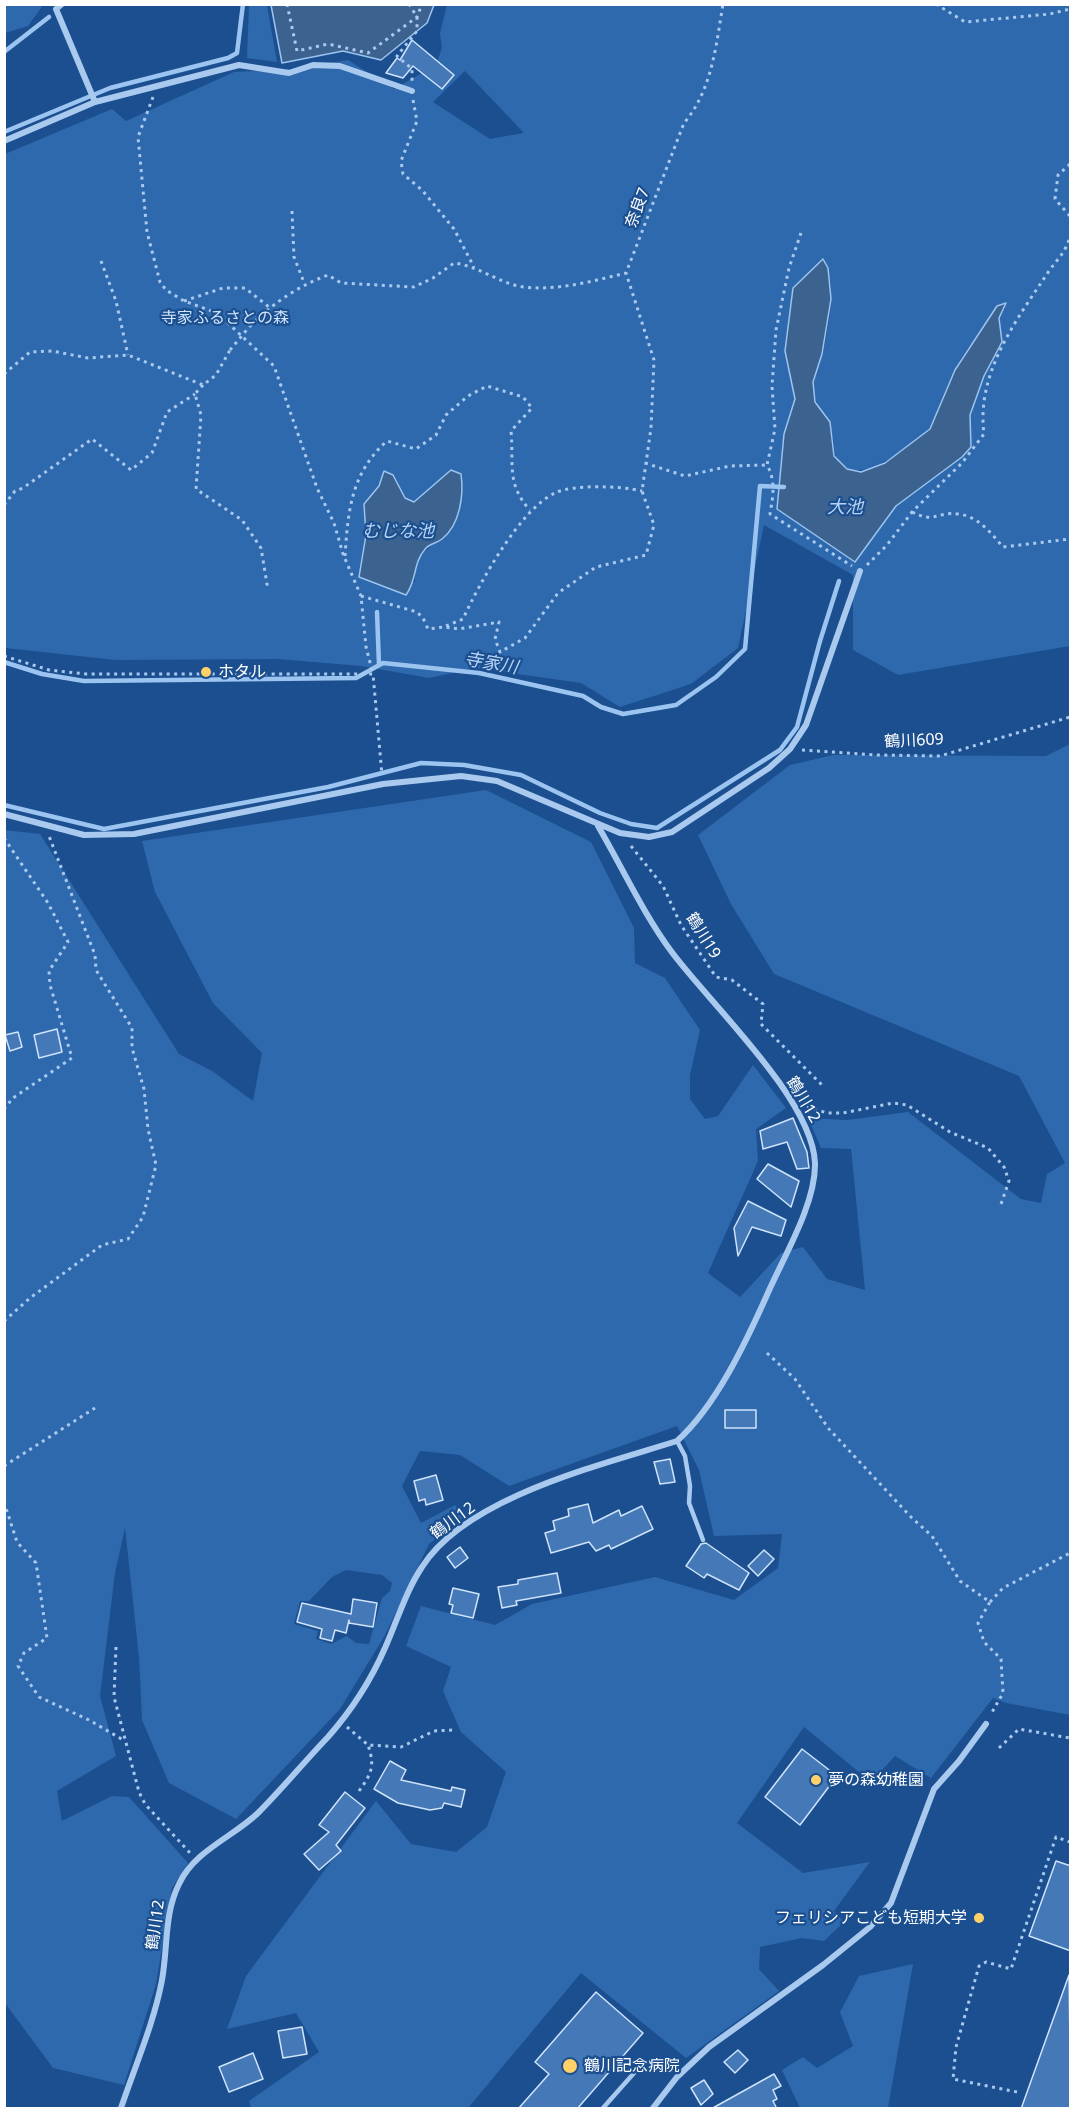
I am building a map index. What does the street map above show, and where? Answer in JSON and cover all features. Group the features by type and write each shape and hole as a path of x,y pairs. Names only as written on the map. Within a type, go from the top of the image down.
{"street":[{"path":"62,4 56,9 95,102"},
{"path":"4,141 95,102 239,65 289,73 312,65 340,66 412,92"},
{"path":"4,814 84,835 134,834 383,784 461,776 497,781 598,826 620,833 649,837 678,829 769,768 790,749 806,724 860,571"},
{"name":"鶴川12","path":"121,2109 157,2003 165,1962 169,1911 174,1895 188,1868 258,1813 341,1722 373,1674 422,1566 440,1544 497,1507 552,1481 677,1441 691,1428 747,1341 811,1191 814,1163 812,1147 798,1113 767,1069 671,951 598,826"},
{"path":"653,2109 677,2077 709,2047 823,1965 870,1927 891,1903 934,1789 959,1761 986,1724"}],"lane":[{"path":"677,1441 685,1456 690,1486 689,1503 703,1540"},
{"path":"603,2109 634,2073"}],"path":[{"path":"287,4 297,51 328,44 368,53 417,17"},
{"path":"409,4 417,17"},
{"path":"422,4 417,17 417,31 397,56 412,69 412,92 417,121 401,161 404,174 422,190 454,229 474,267"},
{"name":"奈良7","path":"626,273 684,123 698,108 714,60 723,4"},
{"path":"936,4 965,22 1050,14 1071,9"},
{"path":"155,86 153,102 138,136 147,232 160,282 166,290 184,301 217,313 274,366 317,488 334,523 342,554 361,596 366,647 373,674 383,784"},
{"path":"1071,164 1058,175 1055,199 1071,216"},
{"path":"292,211 294,256 305,285"},
{"path":"801,233 789,268 776,330 772,386 776,429 767,465 773,476 774,494 770,514 860,571 887,545 912,512 962,463 984,434 981,412 987,382 1009,333 1051,268 1066,250 1071,236"},
{"path":"100,261 116,301 128,355"},
{"path":"4,505 15,491 23,488 92,439 131,470 152,453 166,412 195,394 216,375 230,350 269,307 305,285 328,275 341,283 414,287 433,278 453,263 474,267 523,287 569,286 626,273 654,360 651,428 642,491 654,525 646,555 596,567 558,593 525,638 500,652 495,639 499,622 459,629 444,627 428,629 417,612 361,596"},
{"path":"184,301 223,288 245,288 269,307"},
{"path":"4,374 30,352 52,351 88,358 128,355 203,385"},
{"path":"354,577 344,558 347,526 356,482 368,463 387,441 416,449 436,435 446,415 468,396 487,386 523,398 532,408 511,431 511,473 518,496 531,510"},
{"path":"195,394 201,415 196,489 242,520 261,548 268,590"},
{"path":"645,463 685,476 730,466 767,465"},
{"path":"444,627 463,619 476,590 531,510 556,492 610,486 642,491"},
{"path":"912,512 927,519 958,514 984,525 1003,547 1071,539"},
{"path":"4,656 49,670 86,674 373,674"},
{"name":"鶴川609","path":"790,749 877,755 940,756 1071,717"},
{"path":"4,1321 30,1298 102,1245 129,1239 143,1217 156,1165 148,1129 144,1089 132,1048 132,1028 96,970 95,956 45,826"},
{"name":"鶴川19","path":"620,833 663,886 681,925 702,960 716,977 732,980 763,1004 761,1024 822,1085"},
{"path":"4,838 48,903 68,942 49,971 50,985 72,1058 13,1098 4,1109"},
{"path":"785,1093 813,1110 827,1113 843,1113 893,1103 907,1105 950,1132 988,1148 1004,1167 1009,1181 1000,1207"},
{"path":"767,1353 795,1379 828,1428 911,1517 932,1536 960,1581 990,1602"},
{"path":"4,1466 95,1408"},
{"path":"4,1502 17,1542 36,1563 47,1638 24,1653 18,1666 39,1697 90,1720 125,1741"},
{"path":"986,1724 1003,1693 1001,1659 984,1642 978,1623 990,1602 1003,1588 1071,1553"},
{"path":"116,1647 114,1697 145,1803 197,1860"},
{"path":"341,1722 368,1745 374,1763 372,1774 359,1791"},
{"path":"999,1748 1019,1729 1071,1738"},
{"path":"368,1745 401,1748 434,1731 454,1730"},
{"path":"1017,2092 953,2079 956,2046 979,1966 986,1962 1011,1969 1056,1837 1071,1842"}],"green space":[{"path":"5,4 43,5 28,26 5,33"},
{"name":"寺家ふるさとの森","path":"938,4 955,13 942,5 1070,5 1070,646 898,675 853,650 853,575 764,525 738,648 691,684 620,707 581,683 475,668 429,678 361,666 278,659 116,660 5,648 5,154 112,109 126,121 234,72 290,69 348,60 394,89 436,65 442,48 440,33 447,5","holes":["465,71 523,132 523,133 490,139 433,102","822,259 830,280 831,305 823,353 813,383 814,392 819,408 831,429 837,458 841,464 852,470 860,470 882,463 924,435 932,425 953,374 964,354 978,336 999,318 1002,342 984,376 969,415 971,447 962,457 896,506 855,562 777,509 784,434 795,399","384,472 393,475 405,498 414,502 424,495 443,539 431,546 422,556 415,574 415,582 359,577 366,535 364,504 379,486"]},
{"path":"249,5 267,5 277,62 247,58"},
{"path":"1070,744 1070,1715 1006,1703 993,1698 931,1778 895,1756 871,1782 804,1727 737,1823 803,1873 870,1862 834,1911 844,1922 824,1941 802,1938 760,1947 759,1969 779,1991 686,2058 581,1973 468,2108 251,2108 249,2101 319,2052 296,2013 227,2029 246,1976 376,1801 411,1844 456,1852 487,1827 506,1772 461,1732 443,1691 451,1667 406,1646 421,1606 495,1625 532,1604 655,1577 734,1600 778,1568 782,1534 714,1536 699,1470 677,1426 509,1486 460,1455 420,1451 402,1486 421,1523 455,1505 464,1517 429,1544 384,1637 340,1709 236,1819 169,1783 142,1720 139,1657 125,1528 115,1573 100,1696 116,1756 57,1791 62,1821 112,1796 129,1797 188,1863 172,1888 156,1984 124,2085 53,2068 5,2003 4,830 40,834 179,1054 212,1071 253,1101 262,1053 213,1003 155,892 142,841 486,790 591,842 634,928 635,963 665,978 700,1030 690,1075 690,1099 705,1119 718,1116 753,1065 786,1108 756,1129 758,1161 708,1273 740,1297 781,1253 803,1247 827,1279 865,1290 851,1149 821,1148 808,1118 847,1120 908,1112 1021,1199 1041,1203 1047,1174 1065,1163 1019,1076 774,974 731,904 698,835 790,765 833,755 1046,756","holes":["346,1570 382,1575 392,1583 390,1591 382,1598 369,1644 356,1643 347,1636 331,1644 316,1639 318,1631 294,1624 300,1601 309,1601 332,1577"]},
{"path":"913,1964 888,2108 800,2108 782,2070 803,2057 817,2068 853,2046 840,2012 859,1976"}],"water":[{"path":"271,4 434,5 427,23 381,60 343,51 282,63"},
{"name":"大池","path":"823,259 828,268 831,299 822,354 813,382 815,402 830,422 834,456 847,469 861,472 885,463 930,429 955,370 997,306 1006,303 999,318 1002,342 984,376 970,415 971,447 962,457 896,506 855,562 777,509 784,434 795,399 785,351 793,288"},
{"name":"むじな池","path":"451,470 461,474 462,491 457,518 448,533 422,554 406,595 359,577 366,535 364,504 379,486 384,471 393,475 405,498 414,502"}],"building":[{"path":"412,40 454,75 442,89 413,66 403,78 386,73 397,58 400,60"},
{"path":"57,1029 62,1052 39,1058 34,1035"},
{"path":"18,1032 22,1047 10,1051 5,1035"},
{"path":"793,1118 807,1152 809,1168 797,1169 787,1142 763,1149 760,1131"},
{"path":"768,1164 799,1181 791,1207 757,1179"},
{"path":"748,1201 786,1220 781,1236 752,1227 738,1256 734,1228"},
{"path":"725,1410 756,1410 756,1428 725,1428"},
{"path":"670,1459 675,1482 660,1484 654,1462"},
{"path":"436,1475 443,1500 426,1505 425,1499 419,1501 414,1481"},
{"path":"588,1504 593,1523 619,1510 621,1516 642,1506 653,1529 611,1549 609,1545 596,1551 589,1542 551,1553 545,1533 555,1530 553,1521 569,1516 568,1509"},
{"path":"706,1543 749,1573 739,1590 707,1574 704,1578 686,1566 701,1544"},
{"path":"460,1547 468,1558 455,1568 447,1557"},
{"path":"764,1550 774,1559 758,1576 748,1566"},
{"path":"557,1573 561,1593 516,1601 517,1605 502,1608 498,1587 518,1584 518,1580"},
{"path":"453,1588 479,1594 473,1618 451,1613 453,1605 449,1604"},
{"path":"353,1599 377,1603 373,1627 349,1623 349,1620 346,1633 335,1630 332,1641 320,1638 322,1629 297,1622 302,1603 351,1614"},
{"path":"802,1749 837,1776 800,1825 765,1797"},
{"path":"390,1761 406,1770 401,1780 451,1791 452,1787 465,1790 461,1807 444,1803 442,1808 430,1810 398,1803 374,1789"},
{"path":"345,1792 365,1808 336,1845 341,1851 319,1870 304,1854 329,1832 319,1825"},
{"path":"1056,1861 1071,1866 1071,1951 1029,1936"},
{"path":"1069,1975 1071,2109 1021,2109"},
{"path":"596,1992 643,2033 577,2109 518,2109 549,2074 535,2062"},
{"path":"302,2027 307,2054 283,2058 278,2031"},
{"path":"738,2050 748,2060 735,2073 724,2062"},
{"path":"253,2053 263,2079 229,2092 219,2067"},
{"path":"774,2074 781,2086 773,2090 777,2099 773,2101 777,2109 711,2109"},
{"path":"704,2080 713,2094 701,2105 691,2088"}],"waterway":[{"path":"4,132 110,88 228,58 237,53 243,4"},
{"path":"4,52 49,17"},
{"name":"寺家川","path":"4,662 42,674 84,681 356,678 383,663 479,673 583,696 601,707 623,714 676,705 716,677 745,649 760,486 784,487"},
{"path":"4,805 104,829 328,787 421,763 464,765 521,775 600,813 631,824 657,828 780,750 797,727 839,581"},
{"path":"377,612 379,665"}],"place":[{"name":"ホタル","path":"206,672"},
{"name":"夢の森幼稚園","path":"816,1780"},
{"name":"フェリシアこども短期大学","path":"979,1918"},
{"name":"鶴川記念病院","path":"570,2066"}]}
